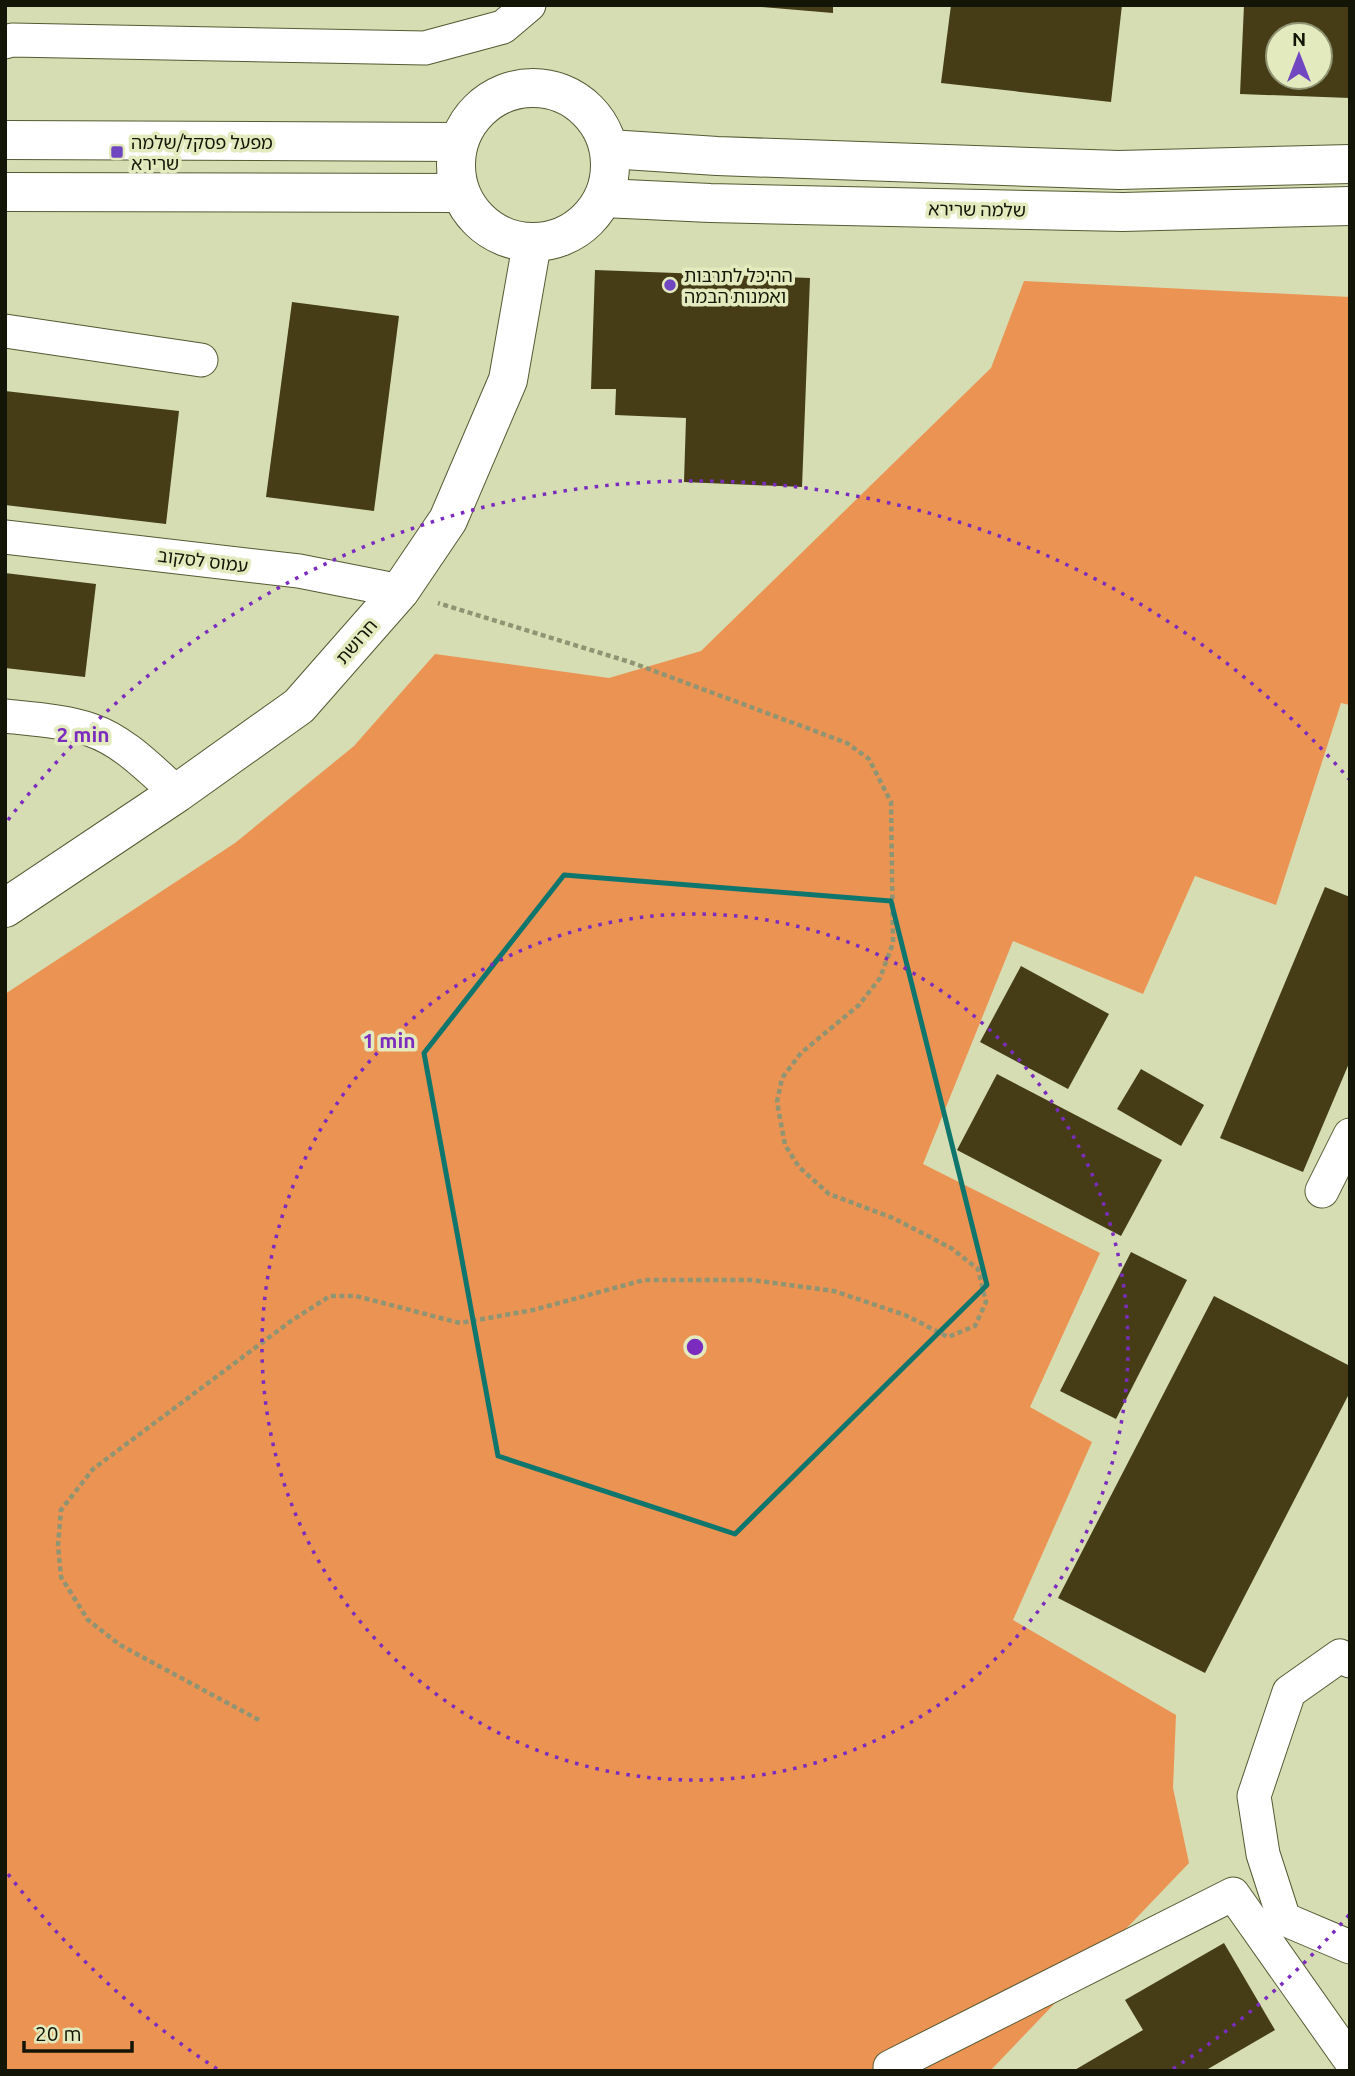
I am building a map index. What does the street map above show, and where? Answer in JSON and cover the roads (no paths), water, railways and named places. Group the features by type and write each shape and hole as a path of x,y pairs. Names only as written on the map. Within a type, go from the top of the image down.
{"street":[{"path":"5,42 425,48 503,27 529,5"},
{"path":"537,88 562,93 583,106 600,125 609,149 611,174 604,198 592,216 574,231 554,240 532,243 509,239 488,229 472,213 460,193 455,168 458,142 470,119 488,102 512,90 537,88"},
{"path":"5,140 458,142"},
{"path":"609,149 718,156 1119,170 1350,164"},
{"path":"5,192 460,193"},
{"name":"שלמה שרירא","path":"604,198 710,203 1123,212 1350,206"},
{"name":"חרושת","path":"5,908 177,793 299,706 400,591 448,520 508,380 532,243"},
{"path":"5,331 201,360"},
{"name":"עמוס לסקוב","path":"5,537 299,571 400,591"},
{"path":"5,716 91,730 126,748 177,793"},
{"path":"1322,1191 1350,1135"},
{"path":"1350,1661 1340,1656 1289,1692 1254,1796 1263,1854 1284,1919 1350,1947"},
{"path":"890,2067 1233,1894 1350,2060"}],"place":[{"name":"מפעל פסקל/שלמה שרירא","path":"117,152"},
{"name":"ההיכל לתרבות ואמנות הבמה","path":"670,285"}]}
